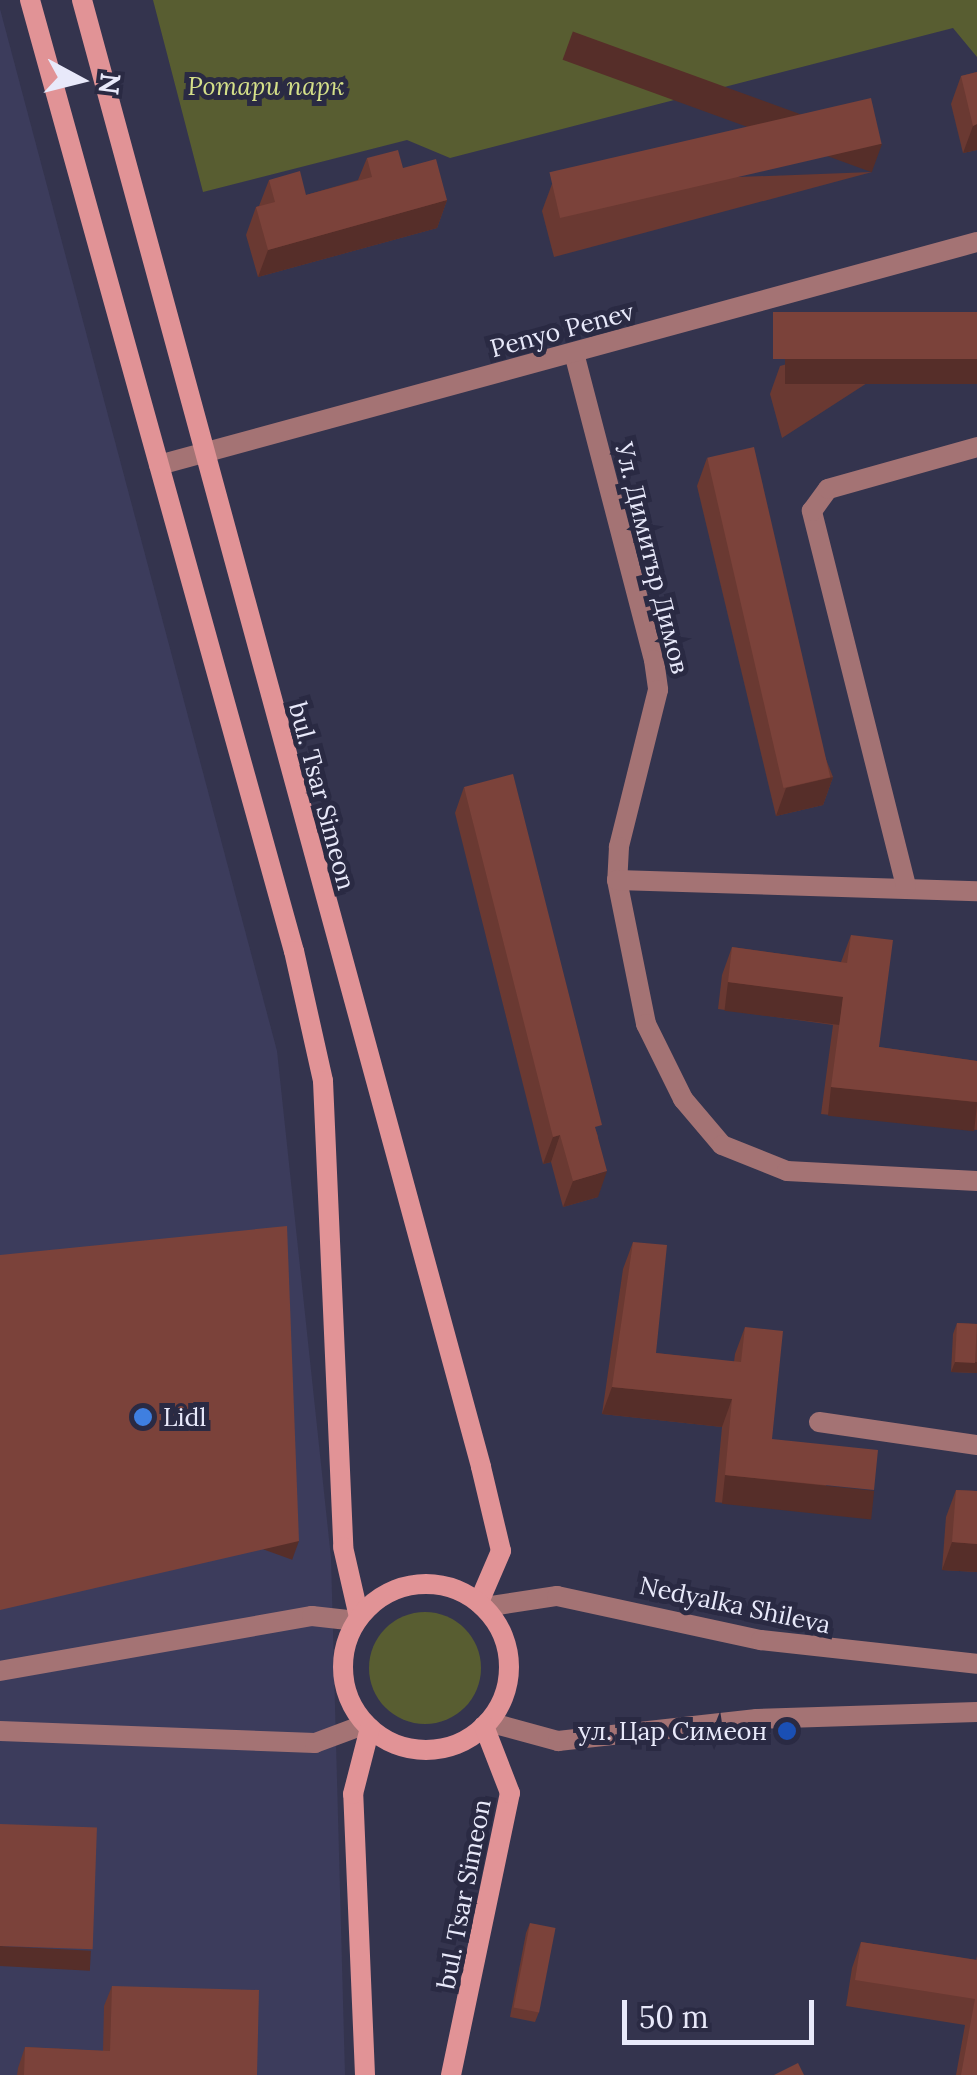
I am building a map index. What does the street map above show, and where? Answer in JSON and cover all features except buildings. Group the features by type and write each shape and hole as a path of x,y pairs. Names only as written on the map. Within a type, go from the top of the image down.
{"main road":[{"path":"30,0 294,951 323,1081 343,1546 358,1619 344,1674 368,1726 353,1794 364,2075"},
{"name":"bul. Tsar Simeon","path":"82,0 482,1467 501,1551 482,1605"},
{"path":"358,1619 375,1601 416,1584 460,1590 482,1605 508,1652 509,1676 486,1724 452,1745 416,1750 368,1726"},
{"name":"bul. Tsar Simeon","path":"451,2075 510,1793 486,1724"}],"street":[{"name":"Penyo Penev","path":"160,465 977,242"},
{"name":"Ул. Димитър Димов","path":"574,352 658,690 618,847 617,880 646,1024 682,1099 722,1145 787,1171 977,1181"},
{"path":"906,886 812,512 828,489 977,448"},
{"path":"617,880 977,891"},
{"path":"819,1422 977,1445"},
{"name":"Nedyalka Shileva","path":"482,1605 557,1596 778,1642 977,1664"},
{"path":"0,1671 312,1616 358,1619"},
{"path":"486,1724 558,1742 757,1719 977,1712"},
{"path":"0,1731 315,1743 368,1726"}],"shaded area":[{"path":"0,9 277,1051 331,1558 345,2075 0,2075"}],"green space":[{"name":"Ротари парк","path":"153,0 977,0 977,57 953,28 450,158 407,140 203,192"},
{"path":"425,1612 446,1616 465,1628 477,1647 481,1668 477,1689 465,1708 446,1720 425,1724 404,1720 385,1708 373,1689 369,1668 373,1647 385,1628 404,1616"}],"place":[{"name":"Lidl","path":"143,1417"},
{"name":"ул. Цар Симеон","path":"787,1731"}]}
